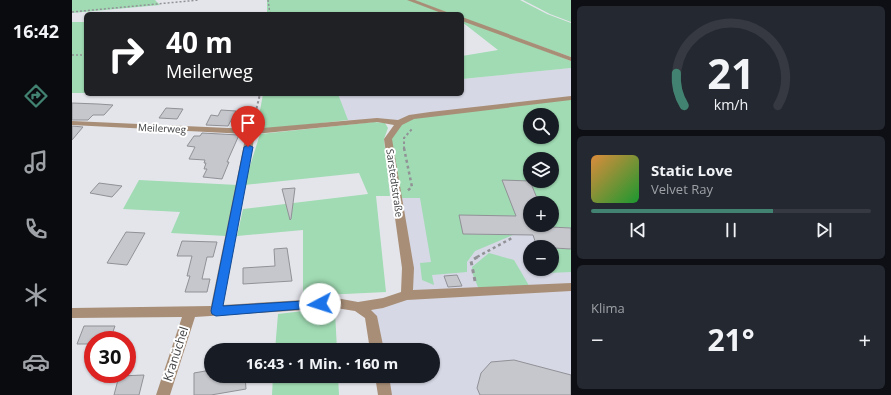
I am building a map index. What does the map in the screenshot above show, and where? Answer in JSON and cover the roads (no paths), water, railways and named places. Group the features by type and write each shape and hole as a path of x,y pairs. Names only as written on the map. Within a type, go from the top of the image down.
{"street":[{"path":"410,0 443,12"},
{"path":"464,20 571,59"},
{"path":"399,123 430,114 571,98"},
{"name":"Meilerweg","path":"72,123 252,132 377,120 399,123"},
{"name":"Sarstedtstraße","path":"399,123 388,139 408,268 407,295"},
{"path":"216,311 252,132"},
{"path":"358,307 383,303 407,295 571,287"},
{"path":"72,313 216,311 336,302 358,307 371,316 376,343"},
{"name":"Kranüchel","path":"163,395 190,312"},
{"path":"383,383 385,395"}]}
